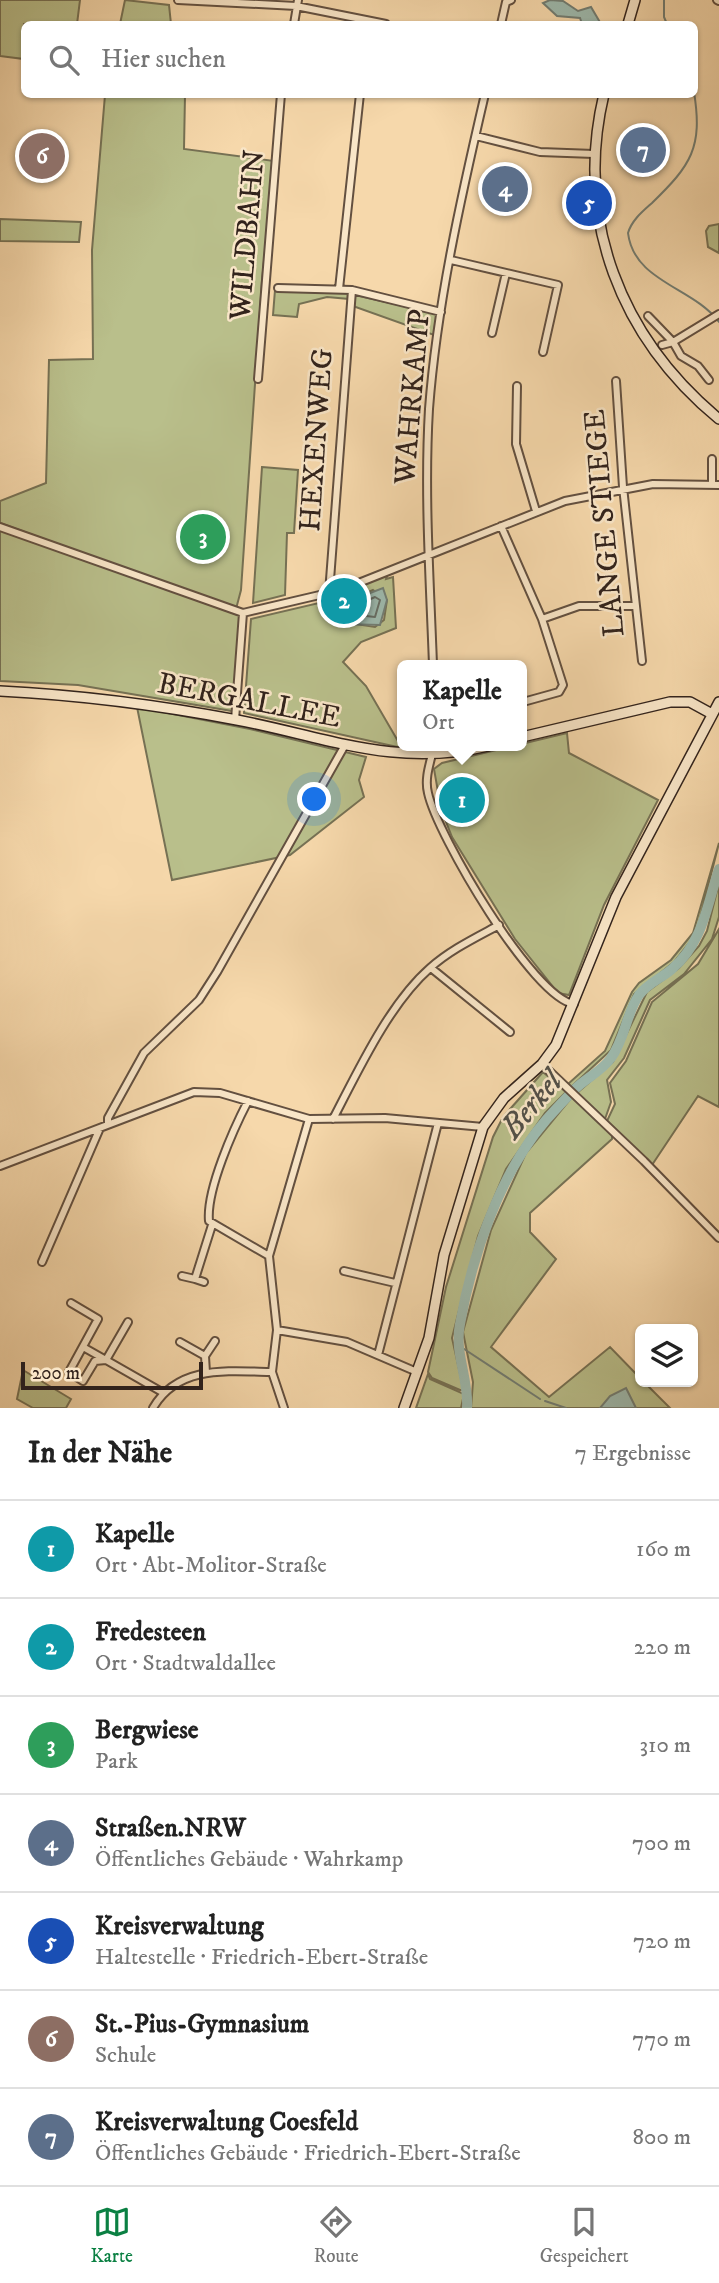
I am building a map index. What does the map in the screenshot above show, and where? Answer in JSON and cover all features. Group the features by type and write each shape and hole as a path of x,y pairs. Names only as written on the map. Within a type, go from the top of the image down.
{"street":[{"path":"178,0 297,3 364,21"},
{"path":"502,21 506,2 512,0"},
{"path":"629,21 635,1"},
{"path":"294,21 297,3"},
{"name":"WILDBAHN","path":"258,379 281,98"},
{"path":"338,289 360,98"},
{"name":"WAHRKAMP","path":"433,660 429,557 429,408 441,312 484,98"},
{"path":"603,98 594,154 598,217 611,266 626,303 663,363 691,395 719,419"},
{"path":"475,136 540,152 594,154"},
{"path":"451,260 558,285 543,352"},
{"path":"492,333 506,272"},
{"path":"278,288 352,290 441,312"},
{"name":"HEXENWEG","path":"329,593 352,290"},
{"path":"662,345 673,342 719,314"},
{"path":"648,316 673,342 681,356 698,366 709,380"},
{"name":"LANGE STIEGE","path":"616,381 623,487 642,661"},
{"path":"517,386 516,444 536,511"},
{"path":"0,527 243,613 329,593 429,557 536,511 623,487 670,483 716,485 712,459"},
{"path":"501,526 542,620 562,690 527,701"},
{"path":"542,620 579,606 635,606"},
{"path":"236,720 243,613"},
{"name":"BERGALLEE","path":"0,691 76,695 236,720 386,753 433,751"},
{"path":"527,736 670,702 690,702 712,714"},
{"path":"404,1408 429,1338 444,1255 483,1127 508,1093 542,1064 556,1045 615,897 719,702"},
{"path":"107,1124 144,1053 200,1000 345,745"},
{"path":"433,751 427,790 434,813 471,882 499,925 555,997 574,1004"},
{"path":"333,1119 380,1035 408,993 431,968 499,925"},
{"path":"431,968 510,1032"},
{"path":"542,1064 719,1238"},
{"path":"0,1166 194,1092 220,1093 309,1119 385,1118 483,1127"},
{"path":"195,1279 212,1224 209,1207 221,1166 248,1101"},
{"path":"284,1408 272,1372 277,1330 269,1256 309,1119"},
{"path":"378,1354 438,1123"},
{"path":"42,1262 100,1128"},
{"path":"212,1224 269,1256"},
{"path":"344,1271 395,1283"},
{"path":"182,1276 204,1282"},
{"path":"71,1304 98,1319 69,1372 83,1381 95,1362 106,1360 128,1322"},
{"path":"277,1330 324,1335 378,1354 417,1372"},
{"path":"206,1373 205,1356 215,1341"},
{"path":"180,1342 205,1356"},
{"path":"83,1347 162,1392"},
{"path":"153,1408 162,1392 181,1378 206,1373 272,1372"}],"green space":[{"path":"0,0 80,0 77,21 21,21 21,59 0,56"},
{"path":"125,0 169,5 171,21 121,21"},
{"path":"105,98 185,98 184,149 274,161 262,281 241,590 236,609 0,523 0,501 46,483 49,360 93,359 92,250"},
{"path":"0,219 81,222 79,242 0,241"},
{"path":"719,224 719,253 708,247 706,231 709,226"},
{"path":"275,290 337,291 439,314 434,335 350,305 349,299 327,297 299,304 297,317 273,315"},
{"path":"262,467 298,470 294,533 287,533 285,595 253,603"},
{"path":"0,529 241,616 232,711 78,685 0,681"},
{"path":"387,575 386,579 393,577 396,628 361,642 343,662 366,686 397,739 397,747 244,713 251,619 332,600 334,594","holes":["373,590 387,600 384,620 375,627 349,623 352,600"]},
{"path":"137,707 250,729 366,757 359,780 364,797 290,855 172,880"},
{"path":"567,733 569,753 658,800 604,905 569,995 558,993 515,939 452,837 441,809 434,769 442,763 492,751 527,751 527,743"},
{"path":"719,843 696,934 674,962 634,994 611,1050 571,1087 568,1084 605,1051 632,992 639,983 671,960 693,933"},
{"path":"719,883 719,917 712,939 684,974 650,1000 624,1058 607,1080 611,1102 605,1119 577,1093 613,1062 647,992 679,968 699,946 707,931"},
{"path":"719,929 719,1107 698,1096 652,1165 607,1121 615,1104 610,1083 626,1061 652,1002 698,964"},
{"path":"543,1072 566,1092 545,1113 506,1169 478,1236 452,1338 464,1390 460,1390 432,1378 428,1372 446,1287 493,1137 503,1117"},
{"path":"572,1097 612,1135 612,1139 530,1213 530,1232 556,1259 491,1347 549,1397 610,1347 635,1373 635,1387 649,1387 670,1408 471,1408 473,1382 463,1332 491,1230 526,1153"},
{"path":"23,1370 71,1399 66,1408 33,1408 17,1399"},
{"path":"428,1374 430,1379 464,1394 461,1408 416,1408"}],"water":[{"path":"550,0 563,1 578,11 591,7 599,21 581,21 580,18 557,16 543,3"},
{"path":"383,588 387,600 380,625 343,624 337,621 336,613 352,600"},
{"path":"626,1388 636,1408 600,1408 610,1396"}],"waterway":[{"path":"664,0 666,21"},
{"path":"695,98 697,128 691,154 676,178 638,216 628,233 641,263 666,283 695,300 719,322"},
{"name":"Berkel","path":"467,1408 459,1345 460,1324 480,1244 502,1190 530,1141 546,1120 575,1089 611,1058 639,995 672,969 691,947 703,923 719,869"},
{"path":"458,1345 540,1399"},
{"path":"545,1401 566,1408"}],"place":[{"name":"Kreisverwaltung Coesfeld","path":"643,150"},
{"name":"St.-Pius-Gymnasium","path":"42,156"},
{"name":"Straßen.NRW","path":"505,189"},
{"name":"Kreisverwaltung","path":"589,203"},
{"name":"Bergwiese","path":"203,537"},
{"name":"Fredesteen","path":"344,601"},
{"name":"Kapelle","path":"462,800"}]}
